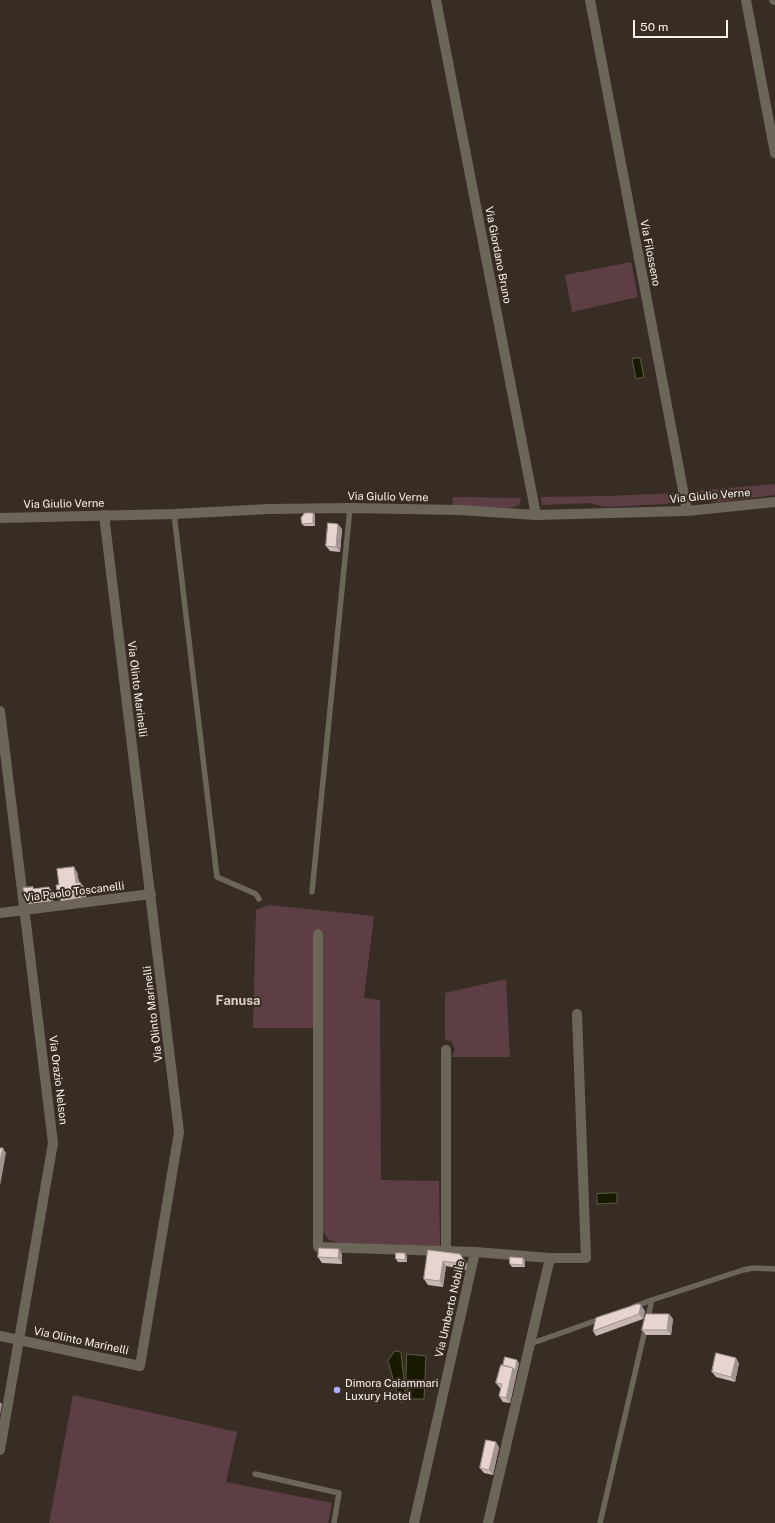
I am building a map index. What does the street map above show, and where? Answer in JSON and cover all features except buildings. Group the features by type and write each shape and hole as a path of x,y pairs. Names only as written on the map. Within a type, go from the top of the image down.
{"street":[{"name":"Via Giordano Bruno","path":"436,0 536,515"},
{"name":"Via Filosseno","path":"590,0 688,510"},
{"path":"746,0 775,153"},
{"name":"Via Giulio Verne","path":"0,518 174,514 269,509 350,508 459,510 536,515 688,510 775,502"},
{"name":"Via Olinto Marinelli","path":"0,1336 140,1366 179,1132 104,516"},
{"name":"Via Orazio Nelson","path":"0,711 53,1143 0,1450"},
{"name":"Via Paolo Toscanelli","path":"0,913 151,894"},
{"path":"318,934 318,1247 475,1252"},
{"name":"Via Umberto Nobile","path":"414,1523 475,1252 550,1258 586,1258 577,1014"},
{"path":"446,1050 446,1250"},
{"path":"488,1523 550,1258"}],"lane":[{"path":"312,892 350,508"},
{"path":"174,514 217,877 256,894 259,899"},
{"path":"630,1308 743,1270 754,1268 775,1269"},
{"path":"600,1523 652,1300"},
{"path":"529,1344 608,1315"},
{"path":"255,1474 339,1493 334,1523"}],"shaded area":[{"path":"631,262 638,297 572,312 565,275"},
{"path":"640,358 644,377 636,379 632,359"},
{"path":"775,484 775,495 718,502 697,501 694,491"},
{"path":"676,493 676,498 671,503 666,504 605,507 590,503 542,505 541,497 608,496"},
{"path":"453,497 521,498 519,505 509,508 452,506"},
{"path":"269,905 374,916 364,998 380,1000 381,1180 439,1181 440,1246 341,1243 329,1240 321,1229 323,931 315,930 315,1025 312,1028 253,1028 256,910"},
{"path":"506,979 510,1057 451,1057 455,1050 452,1042 445,1039 445,993"},
{"path":"617,1193 617,1203 597,1204 597,1194"},
{"path":"395,1351 401,1352 406,1400 400,1403 388,1361"},
{"path":"407,1354 426,1356 424,1399 409,1399 406,1378"},
{"path":"73,1395 237,1432 226,1482 332,1503 328,1523 49,1523"}],"place":[{"name":"Dimora Caiammari Luxury Hotel","path":"337,1390"}],"district":[{"name":"Fanusa","path":"238,1001"}]}
